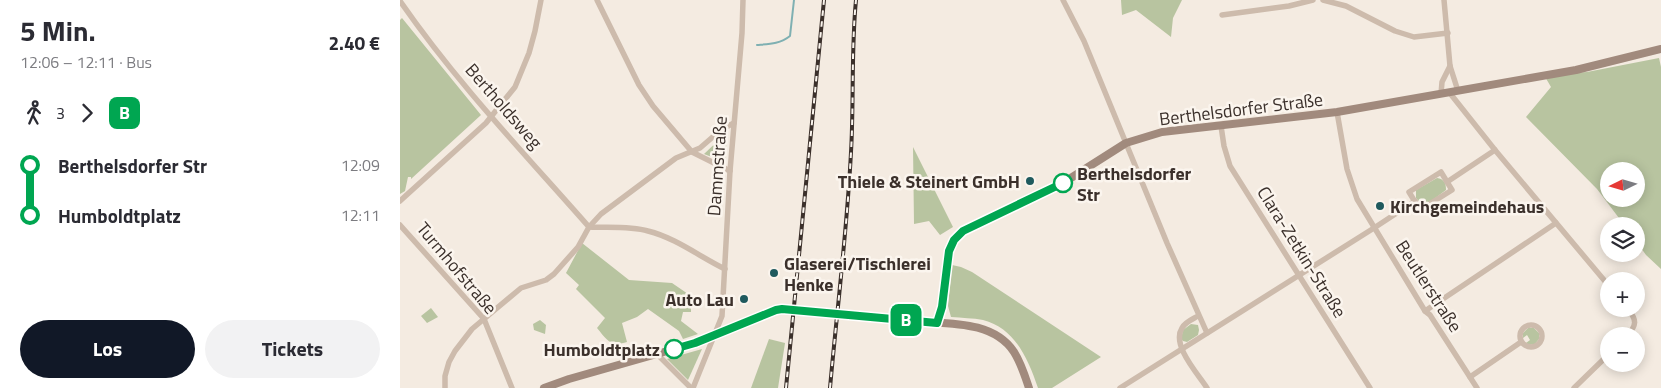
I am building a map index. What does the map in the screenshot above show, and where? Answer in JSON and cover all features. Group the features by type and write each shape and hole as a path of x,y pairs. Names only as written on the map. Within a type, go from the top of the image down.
{"street":[{"name":"Bertholdsweg","path":"400,0 476,100 589,227"},
{"path":"400,201 492,116 515,87 524,67 535,31 541,0"},
{"path":"597,0 639,85 653,106 692,152 730,171"},
{"name":"Dammstraße","path":"692,388 722,316 730,171 743,0"},
{"path":"1063,0 1084,41 1206,333"},
{"path":"1222,15 1289,6 1313,0"},
{"path":"1323,0 1346,6 1395,31 1414,37 1448,33"},
{"path":"1444,0 1450,66 1458,91"},
{"name":"Berthelsdorfer Straße","path":"937,323 942,307 949,251 954,240 963,231 1070,179 1126,143 1162,132 1337,112 1441,94 1584,68 1661,49"},
{"path":"1441,94 1442,82 1450,66"},
{"path":"1449,92 1600,275"},
{"name":"Beutlerstraße","path":"1337,112 1347,169 1357,200 1425,310 1477,388"},
{"path":"445,388 445,376 451,358 467,334 484,318 521,288 546,280 554,274 578,247 589,227 601,214 676,158 700,148 722,129 734,123"},
{"name":"Clara-Zetkin-Straße","path":"1221,126 1230,166 1370,388"},
{"path":"1447,182 1495,150"},
{"path":"1441,172 1447,182 1452,190 1420,210 1409,192 1441,172"},
{"path":"1120,388 1414,201"},
{"path":"1425,310 1556,223"},
{"name":"Turmhofstraße","path":"400,225 484,318 512,388"},
{"path":"589,227 651,231 725,269"},
{"path":"544,388 568,379 692,344 776,310 789,309"},
{"path":"1198,316 1184,325 1181,329 1179,340 1181,349 1207,388"},
{"path":"888,318 899,319"},
{"path":"914,321 982,329 1001,338 1014,352 1029,388"},
{"path":"1532,325 1540,329 1543,337 1537,346 1529,347 1521,342 1521,332 1525,327 1532,325"},
{"path":"1470,377 1521,342"},
{"path":"657,354 692,388"},
{"path":"1574,388 1600,363"}],"green space":[{"path":"1121,0 1182,0 1173,18 1171,37 1136,10 1122,15"},
{"path":"402,18 481,115 411,179 411,177 408,177 405,191 400,194 400,20"},
{"path":"1659,58 1661,67 1661,269 1645,254 1645,217 1618,217 1611,208 1645,208 1645,162 1600,162 1600,193 1526,117 1551,87 1544,75 1587,72"},
{"path":"724,135 727,135 725,162 704,154"},
{"path":"913,147 953,227 940,235 929,221 914,224"},
{"path":"1437,178 1444,182 1446,190 1426,205 1421,204 1416,198 1416,190"},
{"path":"582,243 629,280 672,283 691,296 691,312 683,312 681,321 698,334 683,339 679,331 648,309 637,317 622,323 627,342 617,344 609,341 597,328 605,318 576,289 579,285 566,273"},
{"path":"952,265 972,272 1101,357 1052,388 1038,388 1025,356 1012,337 1004,330 983,320 951,317 948,306"},
{"path":"431,308 438,317 427,323 421,316"},
{"path":"540,320 546,325 545,334 534,330 533,324"},
{"path":"1191,324 1198,325 1198,335 1187,342 1183,341 1181,339 1183,330"},
{"path":"1528,328 1534,328 1539,333 1539,339 1535,344 1529,345 1526,343 1530,340 1527,335 1523,338 1523,333"},
{"path":"769,339 785,343 778,388 751,388"},
{"name":"Humboldtplatz","path":"702,349 688,380 667,359"}],"waterway":[{"path":"757,45 778,42 790,36 794,0"}],"tunnel":[{"path":"789,309 888,318"},
{"path":"899,319 914,321"}],"railway":[{"path":"786,388 824,0"},
{"path":"830,388 849,182 856,0"}],"bus line":[{"name":"B","path":"674,349 695,343 782,309 937,323 942,307 947,258 954,240 963,231 1063,183"}],"place":[{"name":"Thiele & Steinert GmbH","path":"1030,181"},
{"name":"Berthelsdorfer Str","path":"1063,183"},
{"name":"Kirchgemeindehaus","path":"1380,206"},
{"name":"Glaserei/Tischlerei Henke","path":"774,273"},
{"name":"Auto Lau","path":"744,299"},
{"name":"Humboldtplatz","path":"674,349"}]}
